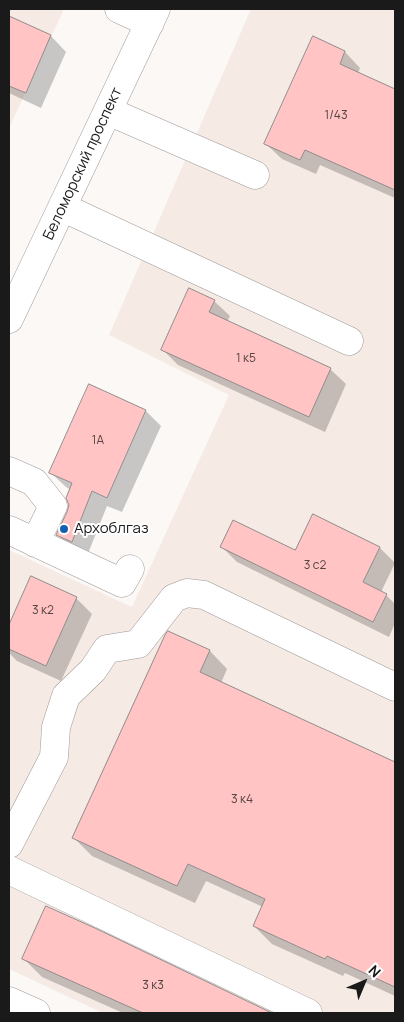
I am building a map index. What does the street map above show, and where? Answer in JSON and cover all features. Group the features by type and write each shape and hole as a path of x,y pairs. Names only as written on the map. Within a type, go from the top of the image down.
{"street":[{"path":"119,9 153,16"},
{"name":"Беломорский проспект","path":"9,319 153,16"},
{"path":"108,111 255,175"},
{"path":"62,207 350,340"},
{"path":"9,471 34,482 53,506 35,543"},
{"path":"9,530 122,583 130,569"},
{"path":"9,844 54,757 56,727 66,696 93,670 107,649 138,644 174,598 187,593 204,595 395,687"},
{"path":"9,870 308,1013"},
{"path":"9,1001 36,1013"}],"shaded area":[{"path":"9,9 64,9 9,128"},
{"path":"251,9 395,9 395,1013 103,1013 9,969 9,550 132,607 229,395 109,335"}],"building":[{"path":"9,16 51,35 26,93 9,86"},
{"path":"313,36 345,51 340,64 395,89 395,190 305,150 300,160 264,144"},
{"path":"189,288 215,300 209,312 331,368 309,417 161,350"},
{"path":"89,384 146,410 107,498 92,491 72,542 56,535 67,512 69,505 66,498 72,483 49,473"},
{"path":"313,514 380,547 363,582 387,594 373,622 220,547 233,520 295,550"},
{"path":"31,576 77,597 46,666 9,649 9,625"},
{"path":"168,631 210,650 200,672 395,762 395,987 327,956 325,959 253,926 265,899 188,864 177,886 72,838"},
{"path":"46,906 272,1013 143,1013 22,959"}],"place":[{"name":"Архоблгаз","path":"64,529"}]}
